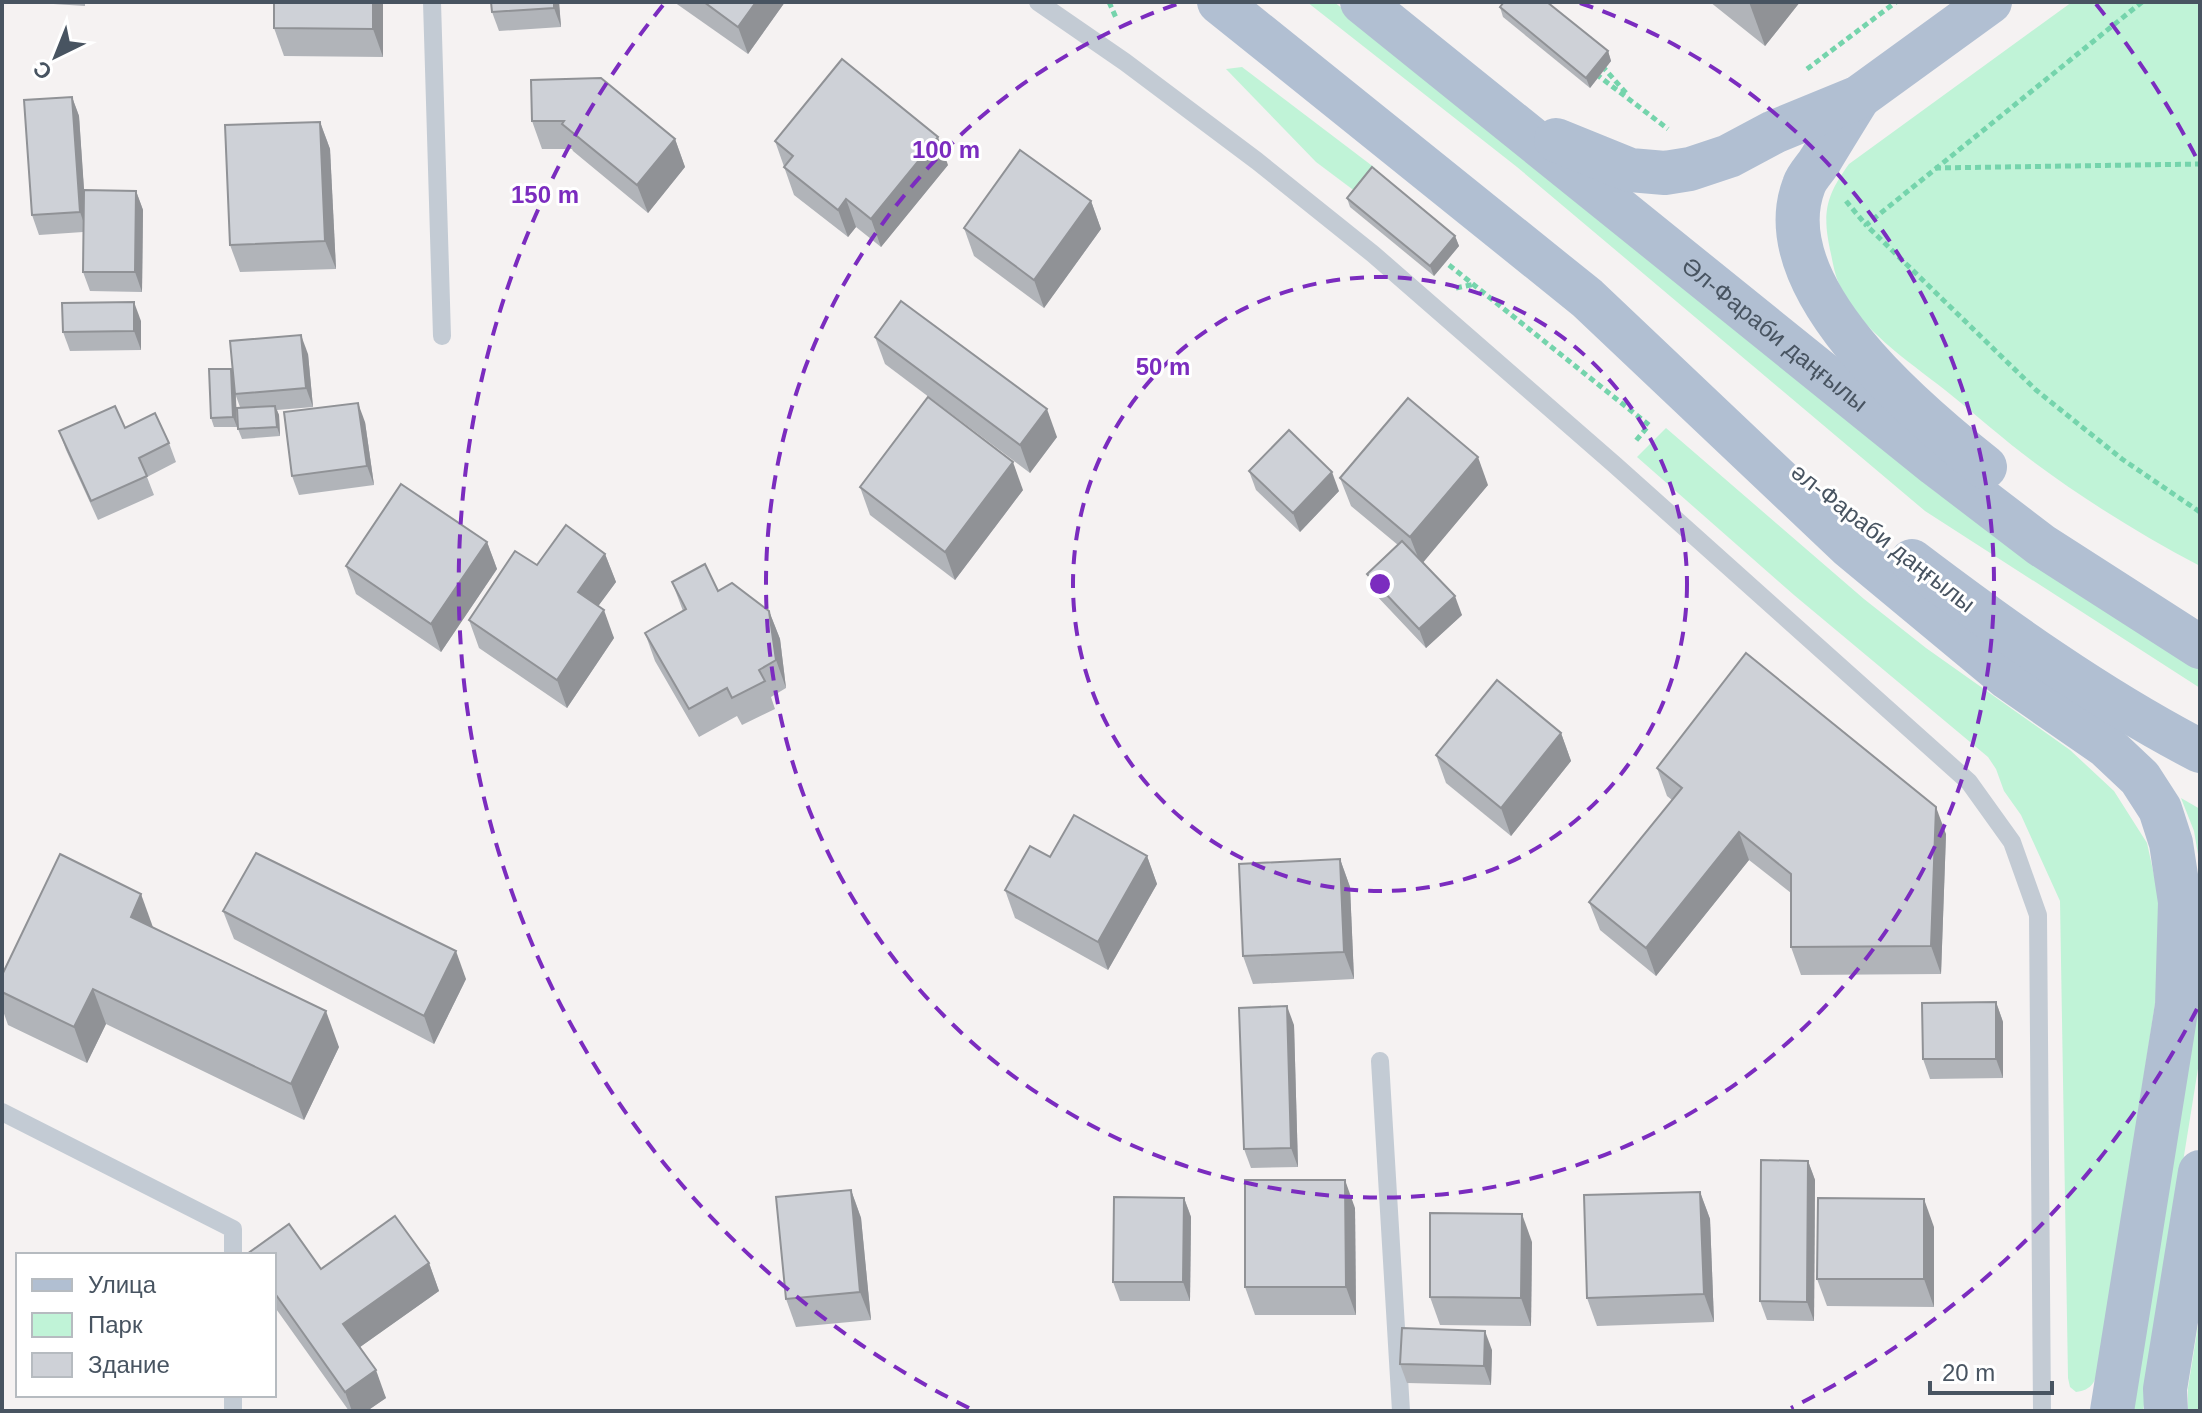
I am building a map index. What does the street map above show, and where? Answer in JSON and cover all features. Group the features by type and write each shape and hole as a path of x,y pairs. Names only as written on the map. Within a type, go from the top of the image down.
{"main road":[{"path":"1219,2 1587,298 1849,546 2008,678 2106,746 2140,778 2160,809 2171,843 2180,902 2177,1005 2112,1411"},
{"name":"Әл-Фараби даңғылы","path":"1362,2 1958,482 2041,545 2200,647"},
{"path":"1500,113 1567,146 1630,170 1665,173 1690,169 1729,156 1774,132 1859,97 1990,2"},
{"path":"1859,97 1804,185 1800,243 1818,294 1864,357 1953,441 2200,638"},
{"name":"әл-Фараби даңғылы","path":"1587,298 1825,496 1992,622 2151,726 2200,751"},
{"path":"2166,1411 2165,1389 2200,1172"}],"lane":[{"path":"432,2 442,336"},
{"path":"1038,2 1125,62 1257,161 1373,254 1615,465 1969,782 2012,842 2038,915 2042,1411"},
{"path":"1380,1061 1401,1411"},
{"path":"2,1112 233,1229 233,1253"}],"path":[{"path":"1801,74 1896,2"},
{"path":"1866,225 2142,2"},
{"path":"1601,64 1630,98"},
{"path":"1596,74 1672,132"},
{"path":"1934,168 2200,164"},
{"path":"1841,196 1866,225 2036,390 2122,459 2200,512"},
{"path":"1449,265 1649,425 1615,465"}],"green space":[{"path":"1307,2 1334,2 1528,152 1937,493 2200,663 2200,688 1925,511 1517,167"},
{"path":"2072,2 2200,2 2200,566 2115,518 2054,477 1900,355 1859,315 1839,284 1833,266 1826,217 1830,196 1849,164"},
{"path":"1242,67 1375,168 1376,177 1360,195 1316,162 1226,69"},
{"path":"1666,428 1864,599 1926,648 2070,750 2114,791 2147,843 2161,907 2163,952 2099,1368 2094,1381 2086,1389 2076,1392 2070,1387 2068,1378 2060,901 2021,815 2004,791 1988,757 1794,595 1637,457"},
{"path":"2181,798 2200,809 2200,866 2194,831"},
{"path":"2200,941 2200,1056 2143,1411 2130,1411"},
{"path":"2200,1313 2200,1411 2188,1411 2188,1388"}],"building":[{"path":"274,2 373,2 373,29 274,28"},
{"path":"491,2 554,2 554,8 492,12"},
{"path":"704,2 756,2 738,27"},
{"path":"1504,2 1547,2 1608,51 1586,78 1500,7"},
{"path":"842,59 938,137 871,219 846,199 838,210 784,167 793,156 775,141"},
{"path":"601,78 675,139 637,185 562,124 564,121 532,121 531,80"},
{"path":"72,97 80,212 32,215 24,100"},
{"path":"320,122 325,241 230,245 225,125"},
{"path":"1020,150 1091,201 1034,280 964,228"},
{"path":"1372,167 1455,236 1430,266 1347,198"},
{"path":"84,190 136,191 135,272 83,272"},
{"path":"901,301 1047,409 1020,445 875,337"},
{"path":"134,302 134,331 63,332 62,303"},
{"path":"301,335 306,388 235,394 230,341"},
{"path":"209,369 231,369 233,417 211,418"},
{"path":"928,397 1013,462 945,552 860,487"},
{"path":"1408,398 1478,457 1410,537 1340,478"},
{"path":"358,403 367,466 292,476 284,412"},
{"path":"115,406 125,428 155,413 169,443 139,458 147,476 91,501 59,431"},
{"path":"275,406 277,427 238,429 237,408"},
{"path":"1289,430 1332,472 1293,513 1249,471"},
{"path":"401,484 487,542 431,624 346,566"},
{"path":"566,525 605,554 578,592 604,610 557,680 469,620 515,551 537,565"},
{"path":"1402,541 1455,596 1419,629 1367,574"},
{"path":"705,564 718,591 732,583 769,611 776,660 759,670 765,681 732,698 727,688 689,709 645,633 686,609 672,582"},
{"path":"1746,653 1936,807 1931,946 1791,947 1791,874 1739,832 1646,948 1589,902 1682,788 1657,768"},
{"path":"1497,680 1561,733 1501,808 1436,755"},
{"path":"1074,815 1147,856 1098,942 1005,890 1030,846 1050,857"},
{"path":"256,853 456,951 424,1016 223,911"},
{"path":"60,854 141,894 131,917 326,1011 291,1084 93,989 74,1027 2,992 2,975"},
{"path":"1340,859 1344,952 1243,956 1239,864"},
{"path":"1996,1002 1996,1059 1923,1059 1922,1003"},
{"path":"1287,1006 1291,1148 1244,1149 1239,1008"},
{"path":"1761,1160 1808,1161 1807,1302 1760,1301"},
{"path":"1245,1180 1345,1180 1346,1287 1245,1287"},
{"path":"851,1190 860,1292 786,1299 776,1197"},
{"path":"1700,1192 1704,1294 1587,1298 1584,1195"},
{"path":"1114,1197 1184,1198 1183,1282 1113,1282"},
{"path":"1818,1198 1924,1199 1924,1279 1817,1279"},
{"path":"1430,1213 1522,1214 1521,1298 1430,1297"},
{"path":"395,1216 429,1263 343,1324 376,1370 345,1392 276,1295 276,1253 248,1253 289,1224 321,1269"},
{"path":"1402,1328 1485,1331 1484,1366 1400,1364"}]}
